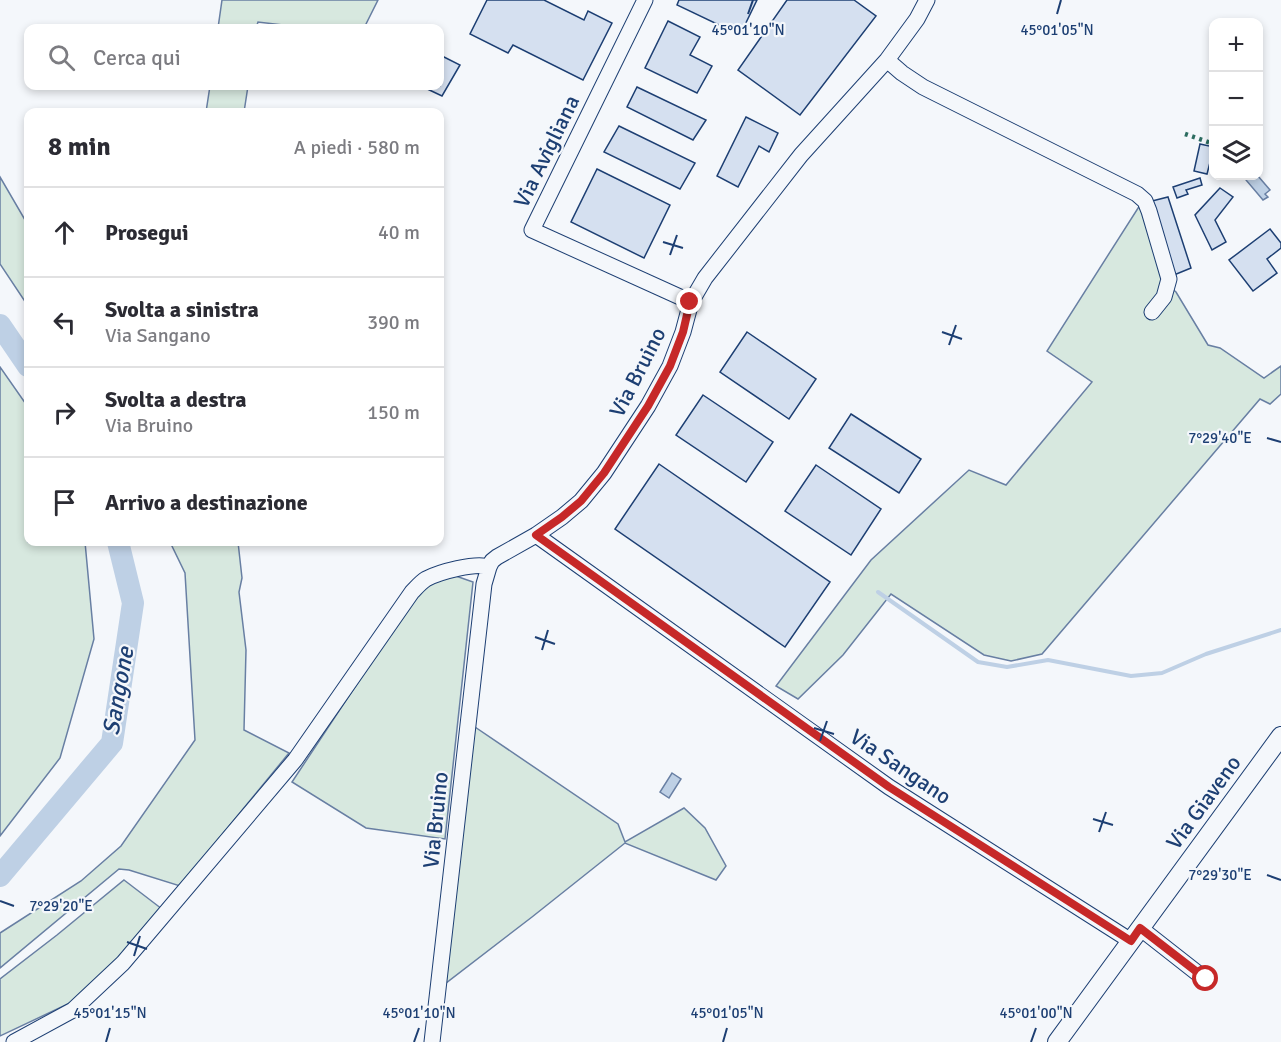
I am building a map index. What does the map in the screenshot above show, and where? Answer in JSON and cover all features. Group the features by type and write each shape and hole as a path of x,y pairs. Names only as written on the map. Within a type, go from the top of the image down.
{"main road":[{"name":"Via Giaveno","path":"1057,1042 1281,736"}],"street":[{"name":"Via Avigliana","path":"645,0 532,230 690,302"},
{"name":"Via Bruino","path":"432,1042 484,584 489,567 497,557 562,517 581,501 604,473 648,406 670,366 683,332 690,302 705,278 801,155 887,60 917,19 927,0"},
{"path":"887,60 923,87 1111,180 1145,201 1169,279 1164,297 1152,312"},
{"name":"Via Sangano","path":"536,535 889,787 1136,934 1206,979"},
{"path":"14,1042 73,1010 123,963 295,760 411,592 426,579 450,570 482,564 489,567"}],"shaded area":[{"path":"222,0 378,0 366,24 258,22 257,24 219,24"},
{"path":"209,90 247,90 245,108 207,108"},
{"path":"0,177 24,218 24,300 0,264"},
{"path":"1140,205 1165,283 1176,292 1208,345 1220,348 1264,378 1281,366 1281,394 1270,404 1260,399 1042,654 1011,661 984,655 891,594 843,655 798,699 776,686 871,560 969,470 1006,485 1092,382 1047,351"},
{"path":"0,367 24,401 24,546 85,546 94,639 60,758 0,836"},
{"path":"172,546 238,546 242,578 239,592 246,650 244,730 289,753 180,886 119,869 0,968 0,933 81,881 121,846 195,740 185,573"},
{"path":"453,575 473,582 445,839 366,828 292,782 415,596 429,584"},
{"path":"472,725 618,824 625,842 684,808 705,828 726,866 716,880 625,843 446,983"},
{"path":"124,880 162,909 111,966 70,1003 0,1036 0,979"}],"water":[{"path":"1246,180 1261,180 1270,190 1265,194 1268,197 1263,200"},
{"path":"672,773 681,779 669,798 660,792"}],"building":[{"path":"487,0 544,0 584,20 588,11 612,23 583,80 513,45 508,53 470,34"},
{"path":"679,0 757,0 740,35 677,5"},
{"path":"787,0 854,0 876,16 800,115 738,70"},
{"path":"668,21 700,37 690,55 712,66 697,93 645,68"},
{"path":"444,57 460,65 442,96 429,90 444,90"},
{"path":"637,87 706,120 693,140 627,107"},
{"path":"746,117 778,133 769,152 759,146 738,187 717,176"},
{"path":"619,126 695,163 680,189 604,152"},
{"path":"1200,144 1209,146 1207,174 1194,171"},
{"path":"597,169 670,205 644,258 571,222"},
{"path":"1200,178 1202,185 1186,190 1188,194 1177,198 1173,187"},
{"path":"1220,188 1233,197 1215,220 1226,242 1212,250 1195,215"},
{"path":"1168,197 1191,268 1174,275 1152,201"},
{"path":"1270,229 1281,243 1281,248 1267,259 1277,273 1253,291 1229,260"},
{"path":"747,332 816,379 789,419 720,372"},
{"path":"703,395 773,442 746,482 676,435"},
{"path":"851,414 921,459 899,493 829,448"},
{"path":"659,464 830,582 785,647 615,529"},
{"path":"816,465 881,509 851,555 785,511"}],"waterway":[{"name":"Sangone","path":"0,325 24,360"},
{"name":"Sangone","path":"0,876 112,743 133,603 119,546"},
{"path":"878,592 978,662 1007,667 1048,660 1131,676 1162,673 1206,654 1281,630"}],"hedge":[{"path":"1185,134 1209,142"}],"route":[{"path":"690,302 683,332 670,366 648,406 604,473 581,501 536,535 889,787 1131,941 1140,928 1206,979"}]}
